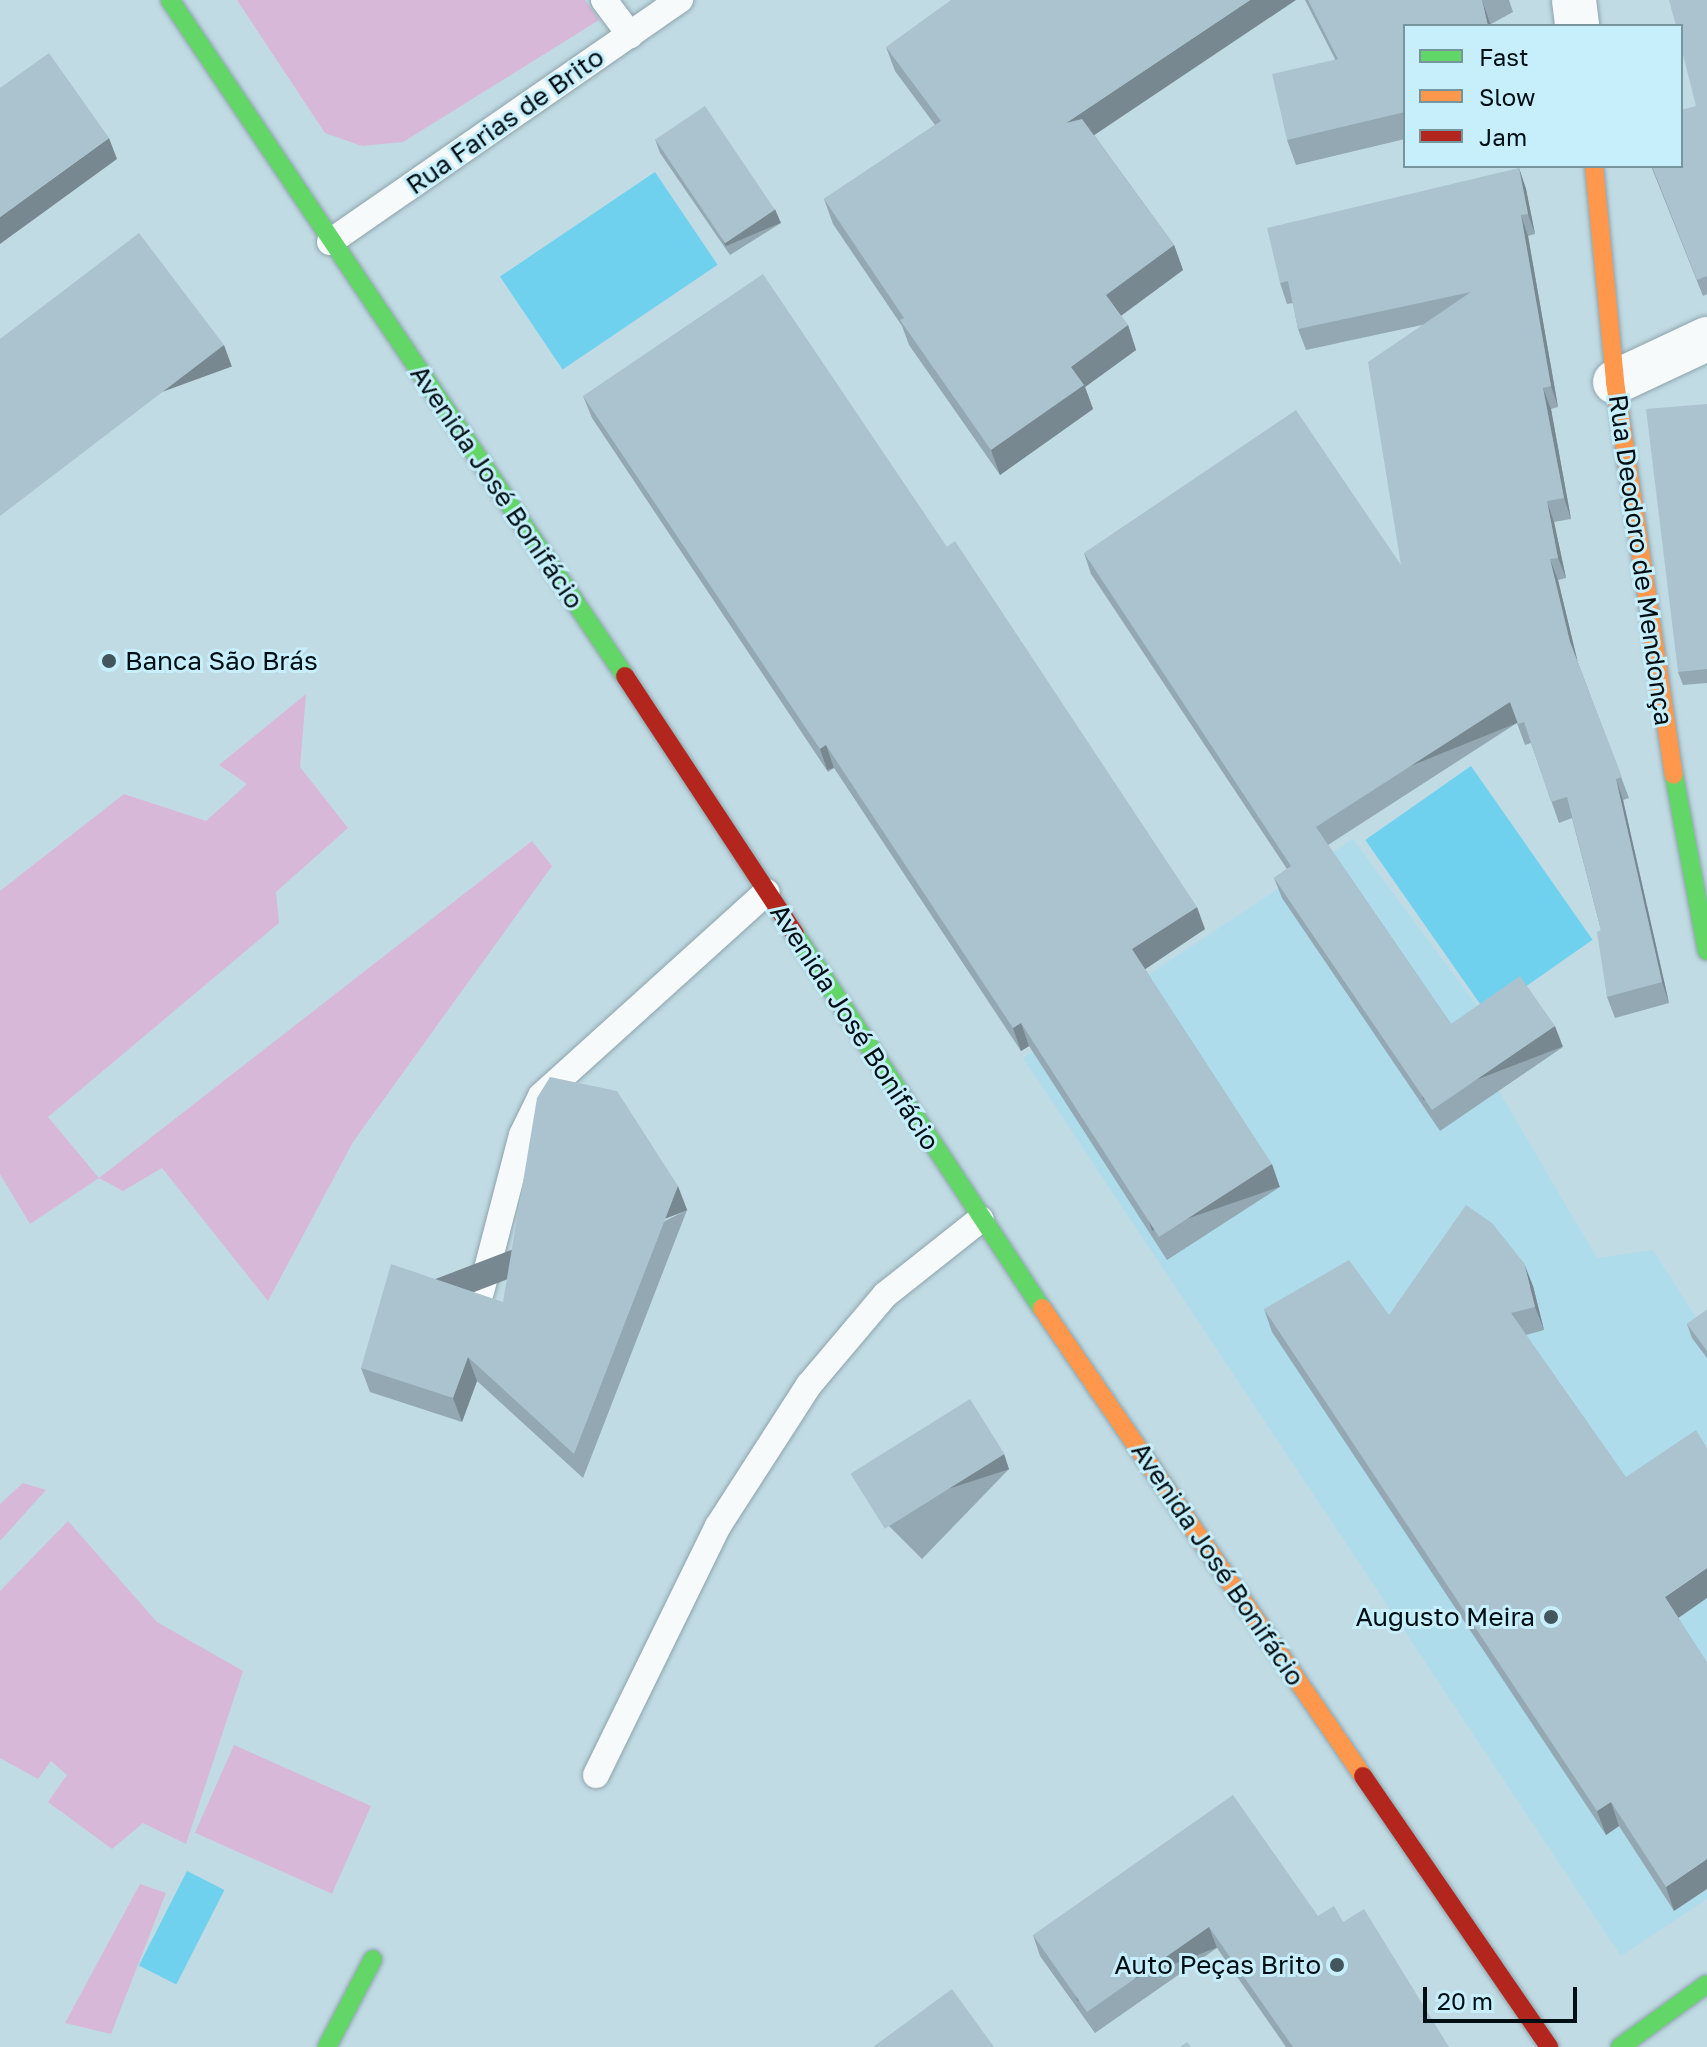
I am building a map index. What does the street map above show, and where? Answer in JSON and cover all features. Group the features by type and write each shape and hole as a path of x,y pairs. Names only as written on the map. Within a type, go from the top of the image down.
{"main road":[{"name":"Avenida José Bonifácio","path":"170,0 767,892 981,1219 1549,2047"},
{"name":"Rua Deodoro de Mendonça","path":"1594,168 1615,382 1653,661 1707,951"},
{"path":"327,2047 373,1959"},
{"path":"1620,2047 1707,1984"}],"street":[{"path":"1615,382 1707,339"}],"lane":[{"path":"604,0 630,35"},
{"name":"Rua Farias de Brito","path":"330,242 680,0"},
{"path":"481,1292 522,1135 541,1096 767,892"},
{"path":"596,1775 718,1526 809,1385 885,1295 981,1219"}],"shaded area":[{"path":"237,0 585,0 599,20 403,142 362,146 325,133"},
{"path":"306,694 300,767 348,828 276,892 279,923 48,1117 99,1178 30,1224 0,1174 0,891 124,794 206,821 247,784 219,765"},
{"name":"Augusto Meira","path":"1353,839 1483,1014 1487,1071 1597,1258 1653,1250 1707,1335 1707,1899 1621,1956 1023,1058"},
{"path":"532,841 552,866 353,1142 268,1301 162,1168 123,1191 99,1178"},
{"path":"23,1483 46,1490 0,1541 0,1504"},
{"path":"68,1521 157,1622 243,1671 186,1844 143,1823 112,1849 48,1802 67,1775 51,1761 38,1779 0,1758 0,1591"},
{"path":"234,1745 371,1806 332,1894 195,1833"},
{"path":"140,1884 166,1893 111,2034 65,2023"}],"water":[{"path":"655,172 718,265 563,369 500,277"},
{"path":"1471,766 1593,940 1487,1014 1365,840"},
{"path":"187,1871 224,1890 176,1985 139,1965"}],"building":[{"path":"951,0 1250,0 1066,123 1082,119 1174,245 1106,295 1128,325 1071,367 1084,385 991,450 900,320 904,318 824,199 941,121 886,47"},
{"path":"1308,0 1482,0 1488,24 1403,24 1403,112 1287,140 1272,74 1338,59"},
{"path":"1669,0 1707,0 1707,276 1697,280 1653,168 1683,168 1683,109 1696,106 1683,55 1683,24 1675,24"},
{"path":"49,53 109,138 0,217 0,88"},
{"path":"705,106 775,210 725,243 655,140"},
{"path":"1519,168 1528,214 1521,215 1551,386 1543,388 1564,498 1547,501 1558,558 1550,559 1570,642 1622,777 1616,779 1662,982 1607,997 1597,932 1601,930 1567,797 1551,802 1524,722 1518,724 1510,702 1316,827 1451,1024 1520,976 1555,1026 1432,1110 1274,878 1291,866 1084,553 1296,410 1401,565 1368,362 1471,292 1298,329 1288,281 1280,283 1267,228"},
{"path":"139,233 224,345 0,516 0,339"},
{"path":"763,274 947,547 955,541 1197,907 1132,949 1272,1164 1159,1237 1021,1023 1013,1028 826,745 820,749 583,396"},
{"path":"1707,404 1707,669 1678,672 1646,409"},
{"path":"550,1077 617,1091 678,1186 574,1454 468,1357 453,1398 361,1368 391,1264 503,1302 537,1098"},
{"path":"1466,1205 1492,1223 1524,1263 1535,1307 1511,1313 1626,1477 1696,1430 1707,1448 1707,1568 1665,1597 1707,1662 1707,1859 1666,1887 1611,1802 1597,1811 1264,1309 1349,1260 1389,1315"},
{"path":"1707,1310 1707,1351 1687,1324"},
{"path":"970,1399 1004,1454 885,1529 850,1474"},
{"path":"1233,1795 1318,1916 1334,1906 1343,1922 1364,1909 1449,2047 1293,2047 1209,1927 1087,2012 1033,1935"},
{"path":"952,1989 994,2047 873,2047"}],"traffic: fast":[{"path":"170,0 625,676"},
{"path":"1674,775 1707,951"},
{"path":"795,934 1042,1308"},
{"path":"327,2047 373,1959"},
{"path":"1620,2047 1707,1984"}],"traffic: slow":[{"path":"1594,168 1615,382 1674,775"},
{"path":"1042,1308 1363,1776"}],"traffic: jam":[{"path":"625,676 795,934"},
{"path":"1363,1776 1549,2047"}],"place":[{"name":"Banca São Brás","path":"109,661"},
{"name":"Augusto Meira","path":"1551,1617"},
{"name":"Auto Peças Brito","path":"1337,1965"}]}
